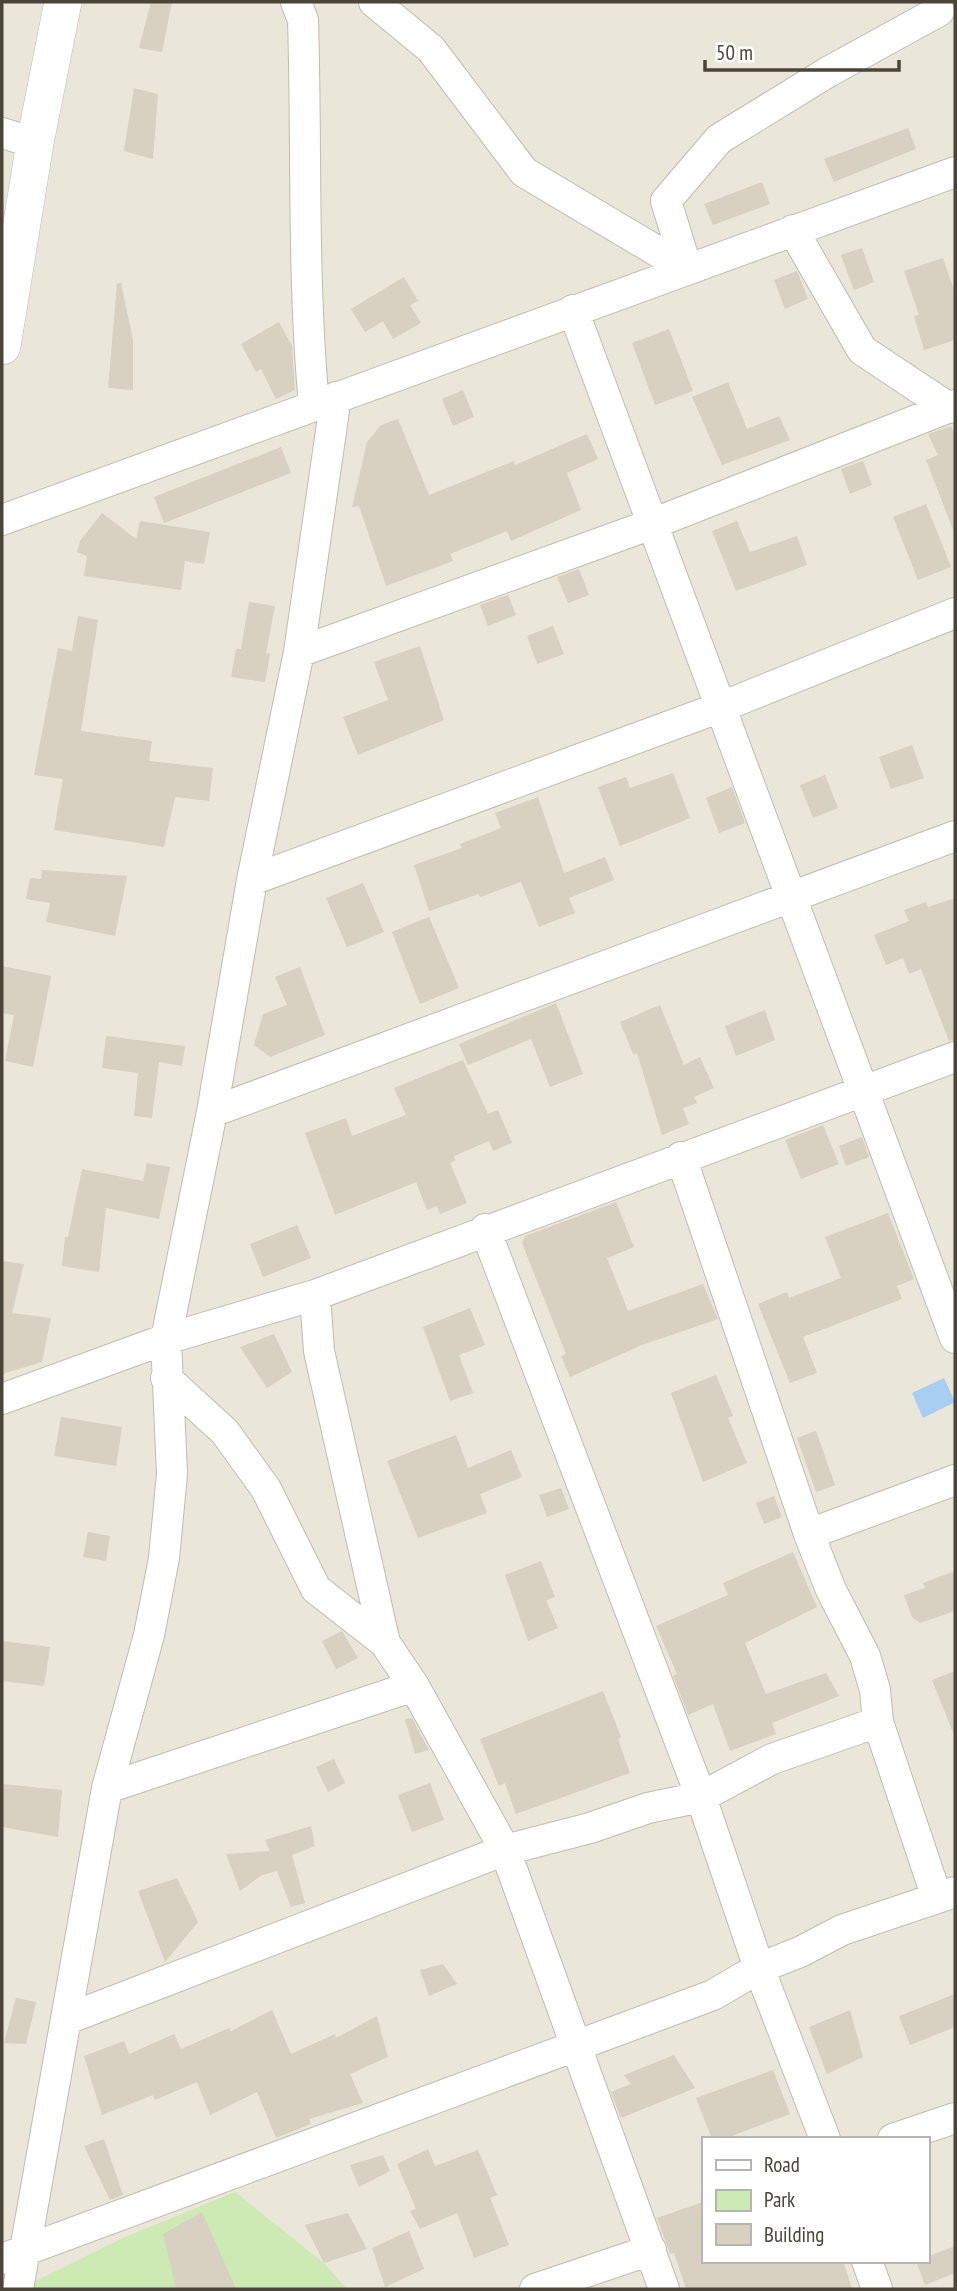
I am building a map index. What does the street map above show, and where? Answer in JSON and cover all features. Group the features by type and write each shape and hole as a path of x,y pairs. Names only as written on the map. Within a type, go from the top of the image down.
{"street":[{"path":"2,346 19,138 64,2"},
{"path":"18,2289 13,2255 66,2019 107,1788 149,1635 164,1559 173,1474 166,1339 212,1112 252,880 299,652 325,401 306,325 307,154 303,20 296,2"},
{"path":"374,2 431,49 524,172 687,269"},
{"path":"687,269 666,201 719,139 828,72 942,14"},
{"path":"2,520 955,172"},
{"path":"793,230 862,350 952,407"},
{"path":"573,310 955,1338"},
{"path":"299,652 652,524 952,407"},
{"path":"252,880 721,707 955,613"},
{"path":"212,1112 955,836"},
{"path":"2,1399 166,1339 315,1295 485,1229 955,1056"},
{"path":"13,2255 713,1995 759,1968 800,1952 842,1930 946,1895 878,1722 875,1690 865,1656 831,1590 809,1534 681,1157"},
{"path":"485,1229 701,1797 759,1968 824,2137"},
{"path":"315,1295 319,1351 385,1643"},
{"path":"166,1378 225,1432 266,1489 316,1589 385,1643 414,1686 505,1850 664,2289"},
{"path":"809,1534 955,1480"},
{"path":"107,1788 414,1686"},
{"path":"66,2019 505,1850 590,1828 648,1808 701,1797 772,1759 878,1722"},
{"path":"899,2137 955,2118"},
{"path":"535,2289 650,2250"},
{"path":"868,2263 877,2289"}],"shaded area":[{"path":"2,2 955,2 955,2289 2,2289"}],"green space":[{"path":"235,2192 324,2263 347,2289 19,2289 123,2238"}],"water":[{"path":"944,1378 955,1402 923,1418 912,1393"}],"building":[{"path":"151,2 172,2 162,52 139,48"},
{"path":"134,88 158,94 153,159 124,151"},
{"path":"908,128 916,149 834,182 824,159"},
{"path":"762,182 770,204 713,225 704,204"},
{"path":"862,248 874,282 854,290 841,255"},
{"path":"943,258 955,293 955,340 924,350 914,316 919,315 904,271"},
{"path":"797,271 808,299 785,309 774,280"},
{"path":"404,277 418,301 410,305 421,323 393,339 383,321 365,332 351,309"},
{"path":"117,283 121,283 133,340 133,390 108,388"},
{"path":"279,322 292,346 295,390 276,399 261,369 256,372 241,344"},
{"path":"669,329 693,391 655,405 632,343"},
{"path":"728,382 747,429 779,416 790,440 722,465 692,397"},
{"path":"463,390 474,417 453,426 442,399"},
{"path":"398,419 429,495 514,461 515,465 587,434 598,459 567,473 581,510 511,541 507,531 450,554 453,561 386,586 359,506 352,507 367,442 381,425"},
{"path":"951,426 955,435 954,532 926,460 938,455 928,434"},
{"path":"281,447 291,473 164,523 154,497"},
{"path":"863,461 872,485 850,494 841,469"},
{"path":"926,504 951,567 918,580 893,517"},
{"path":"102,513 136,539 140,521 210,532 204,564 185,561 181,590 84,576 87,556 77,552 80,541"},
{"path":"737,521 750,552 797,536 807,565 736,591 712,531"},
{"path":"579,569 589,595 568,603 557,577"},
{"path":"508,595 516,615 488,626 480,605"},
{"path":"249,602 275,606 266,653 270,654 265,682 231,677 236,649 241,649"},
{"path":"78,616 98,620 81,731 152,741 149,761 213,768 209,801 175,797 164,847 54,830 63,779 34,775 58,648 72,651"},
{"path":"553,626 564,654 537,664 527,636"},
{"path":"420,646 444,720 358,755 343,717 388,700 374,662"},
{"path":"912,745 924,778 891,789 879,757"},
{"path":"673,773 690,818 620,846 598,787 626,777 630,788"},
{"path":"825,775 838,808 813,818 800,785"},
{"path":"732,787 745,823 719,833 706,798"},
{"path":"538,797 564,873 605,857 614,880 569,898 575,913 539,927 521,882 429,911 414,865 462,848 460,844 501,828 495,813"},
{"path":"42,870 127,876 115,936 46,922 50,903 26,899 30,878 41,879"},
{"path":"363,883 384,932 347,947 326,898"},
{"path":"955,898 955,1040 949,1041 921,969 909,974 903,958 886,965 874,935 909,921 904,910 926,902 928,907"},
{"path":"429,917 459,988 420,1004 392,932"},
{"path":"2,966 51,976 33,1067 5,1061 14,1015 2,1013"},
{"path":"300,967 325,1035 270,1057 254,1045 263,1014 287,1005 275,977"},
{"path":"556,1003 583,1074 550,1087 531,1039 468,1065 459,1044"},
{"path":"660,1005 684,1065 700,1057 714,1088 694,1097 697,1103 683,1108 689,1124 662,1135 637,1053 633,1054 620,1022"},
{"path":"765,1010 775,1040 736,1056 725,1026"},
{"path":"106,1036 185,1046 182,1066 159,1062 152,1118 134,1116 138,1073 102,1068"},
{"path":"463,1060 488,1114 498,1110 512,1143 493,1151 489,1141 454,1156 455,1161 450,1163 467,1203 440,1214 437,1206 427,1210 416,1182 335,1215 305,1133 346,1118 352,1136 406,1115 394,1088"},
{"path":"823,1125 839,1164 801,1179 785,1140"},
{"path":"862,1137 869,1157 846,1166 839,1146"},
{"path":"147,1163 170,1167 159,1219 106,1208 99,1272 62,1266 65,1237 68,1237 82,1169 143,1181"},
{"path":"616,1202 634,1247 607,1258 628,1311 703,1284 718,1319 642,1345 570,1377 561,1356 566,1354 522,1243 525,1236"},
{"path":"888,1213 914,1279 897,1286 902,1299 803,1337 817,1373 790,1383 758,1304 787,1292 789,1298 841,1278 825,1237"},
{"path":"297,1225 311,1258 263,1277 250,1244"},
{"path":"2,1261 24,1264 12,1313 51,1318 42,1362 2,1374"},
{"path":"470,1308 485,1345 459,1355 473,1393 450,1401 423,1327"},
{"path":"274,1334 292,1372 267,1388 240,1347"},
{"path":"716,1375 733,1416 728,1418 747,1463 703,1482 671,1393"},
{"path":"61,1417 122,1427 116,1466 54,1456"},
{"path":"816,1431 835,1485 816,1492 797,1438"},
{"path":"456,1435 468,1468 511,1450 522,1477 480,1494 487,1513 418,1538 387,1461"},
{"path":"561,1488 569,1509 547,1517 539,1495"},
{"path":"774,1496 782,1517 764,1524 756,1503"},
{"path":"88,1532 110,1536 106,1561 83,1557"},
{"path":"793,1552 817,1607 745,1643 766,1694 826,1673 839,1696 772,1723 776,1734 730,1751 713,1704 688,1715 673,1675 677,1674 656,1626 728,1595 723,1583"},
{"path":"541,1561 555,1597 546,1600 558,1628 528,1641 505,1575"},
{"path":"955,1571 955,1611 920,1623 912,1617 904,1595 925,1588 923,1583"},
{"path":"342,1631 358,1658 336,1669 322,1641"},
{"path":"2,1641 50,1647 44,1686 2,1681"},
{"path":"955,1671 955,1735 954,1735 932,1680"},
{"path":"603,1691 621,1737 618,1739 630,1773 516,1814 505,1783 499,1786 480,1739"},
{"path":"412,1718 429,1750 415,1754 405,1719"},
{"path":"334,1759 345,1783 328,1792 316,1767"},
{"path":"430,1783 444,1820 412,1832 398,1795"},
{"path":"2,1784 62,1790 58,1837 2,1827"},
{"path":"311,1826 315,1846 292,1855 305,1903 291,1907 277,1871 262,1875 240,1891 226,1854 270,1851 265,1840"},
{"path":"177,1878 198,1922 165,1962 138,1891"},
{"path":"443,1964 457,1984 429,1996 420,1970"},
{"path":"955,1994 955,2027 910,2045 899,2016"},
{"path":"16,1998 36,2002 26,2044 4,2043"},
{"path":"272,2010 291,2054 335,2034 336,2038 377,2016 388,2057 350,2074 363,2103 309,2119 311,2124 276,2138 257,2092 210,2115 197,2082 155,2100 153,2095 102,2115 84,2056 124,2041 129,2054 174,2034 181,2049 229,2028 231,2031"},
{"path":"850,2010 863,2057 827,2074 809,2027"},
{"path":"674,2055 695,2088 621,2118 611,2092 631,2084 624,2075"},
{"path":"773,2070 790,2114 729,2137 711,2137 696,2098"},
{"path":"104,2139 123,2195 110,2200 84,2146"},
{"path":"428,2149 435,2166 478,2150 497,2195 490,2198 509,2245 474,2258 457,2213 420,2229 410,2211 416,2209 397,2164"},
{"path":"383,2155 390,2171 359,2187 350,2165"},
{"path":"702,2202 702,2263 844,2263 852,2289 686,2289 674,2253 670,2254 657,2218"},
{"path":"202,2212 236,2289 176,2289 163,2234"},
{"path":"348,2213 367,2249 324,2263 305,2225"},
{"path":"409,2231 424,2269 385,2287 372,2248"},
{"path":"955,2246 955,2273 925,2285 917,2263 929,2263 929,2256"}]}
